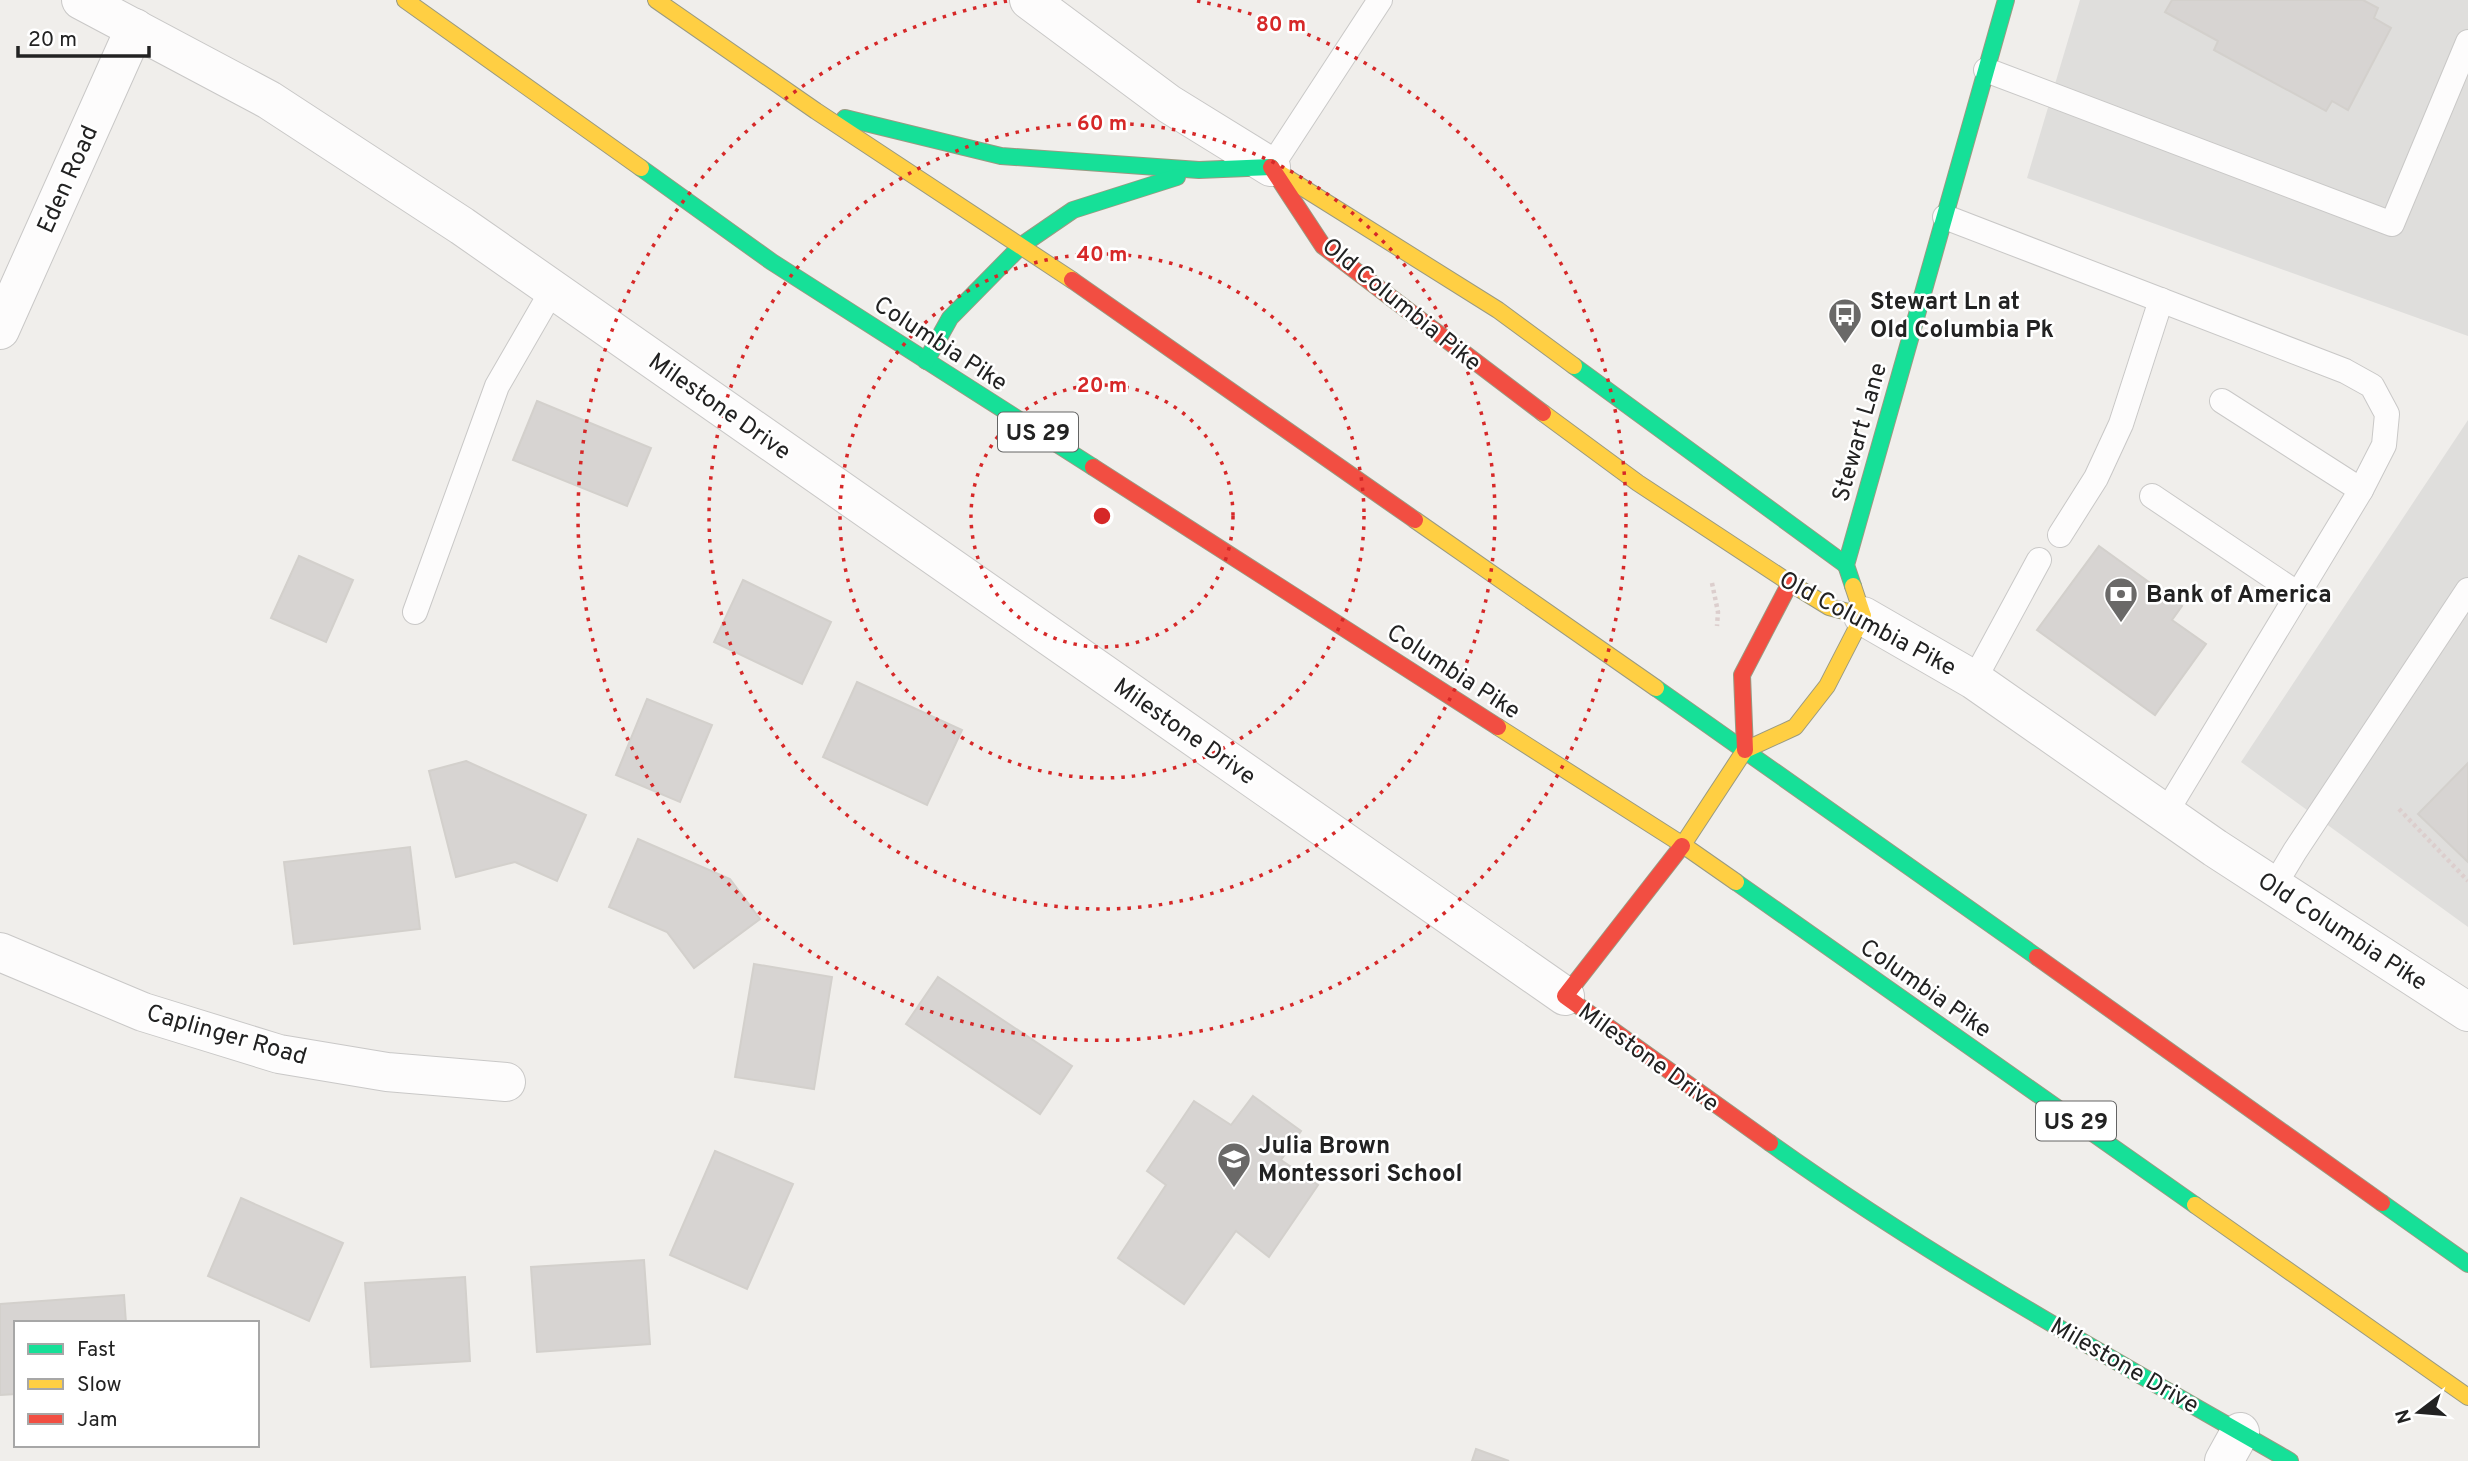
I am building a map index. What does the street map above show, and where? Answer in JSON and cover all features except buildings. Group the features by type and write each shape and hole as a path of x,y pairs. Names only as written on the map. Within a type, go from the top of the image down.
{"main road":[{"name":"Columbia Pike","path":"405,0 772,262 1684,845 2468,1397"},
{"path":"656,0 816,111 1022,245 1745,750 2468,1264"},
{"name":"Stewart Lane","path":"1846,565 2006,0"},
{"path":"816,111 1000,156 1199,170 1271,167"},
{"name":"Old Columbia Pike","path":"1271,167 1498,310 1846,565"},
{"name":"Old Columbia Pike","path":"1271,167 1323,246 1466,356 1638,483 1790,583 1829,607 1863,616"},
{"path":"926,361 950,318 1022,245 1073,209 1199,170"},
{"path":"1565,996 1684,845 1745,750 1795,727 1827,686 1863,616 1846,565"},
{"path":"1745,750 1742,675 1790,583"},
{"name":"Milestone Drive","path":"1565,996 1842,1195 2076,1338 2232,1447 2290,1461"}],"street":[{"name":"Milestone Drive","path":"81,0 269,100 462,226 1565,996"},
{"name":"Old Columbia Pike","path":"1029,0 1169,104 1271,167"},
{"name":"Eden Road","path":"0,330 135,28"},
{"name":"Old Columbia Pike","path":"1863,616 1974,680 2165,814 2468,1013"},
{"name":"Caplinger Road","path":"0,952 143,1012 279,1054 387,1072 506,1082"}],"lane":[{"path":"1271,167 1380,0"},
{"path":"1986,70 2392,224 2468,41"},
{"path":"1945,217 2345,371 2372,386 2388,414 2384,445 2361,490 2165,814"},
{"path":"415,612 497,386 553,289"},
{"path":"2060,535 2096,478 2121,425 2161,300"},
{"path":"2222,401 2361,490"},
{"path":"2152,496 2298,594"},
{"path":"1974,680 2039,560"},
{"path":"2274,886 2468,590"}],"path":[{"path":"1712,575 1712,589 1718,612 1716,631"},
{"path":"2399,809 2468,881"}],"shaded area":[{"path":"2080,0 2468,0 2468,336 2027,178"},
{"path":"2468,420 2468,927 2241,762"}],"traffic: fast":[{"path":"1853,586 1846,565 2006,0"},
{"path":"845,118 1001,156 1199,170 1271,167"},
{"path":"641,168 772,262 1093,467"},
{"path":"926,361 950,318 1022,245 1073,210 1177,177"},
{"path":"1574,366 1846,565"},
{"path":"1656,688 2037,957"},
{"path":"1736,882 2195,1205"},
{"path":"1770,1143 1961,1269 2290,1461"},
{"path":"2382,1203 2468,1264"}],"traffic: slow":[{"path":"405,0 641,168"},
{"path":"656,0 816,111 1072,280"},
{"path":"1281,174 1498,310 1574,366"},
{"path":"1543,413 1638,483 1790,583 1829,607 1863,616"},
{"path":"1415,520 1656,688"},
{"path":"1682,846 1745,750 1795,727 1827,686 1863,616 1853,586"},
{"path":"1498,727 1736,882"},
{"path":"2195,1205 2468,1397"}],"traffic: jam":[{"path":"1271,167 1323,246 1543,413"},
{"path":"1072,280 1415,520"},
{"path":"1093,467 1498,727"},
{"path":"1745,750 1742,675 1790,583"},
{"path":"1682,846 1565,996 1770,1143"},
{"path":"2037,957 2382,1203"}],"place":[{"name":"Stewart Ln at Old Columbia Pk","path":"1845,345"},
{"name":"Bank of America","path":"2121,624"},
{"name":"Julia Brown Montessori School","path":"1234,1189"}]}
